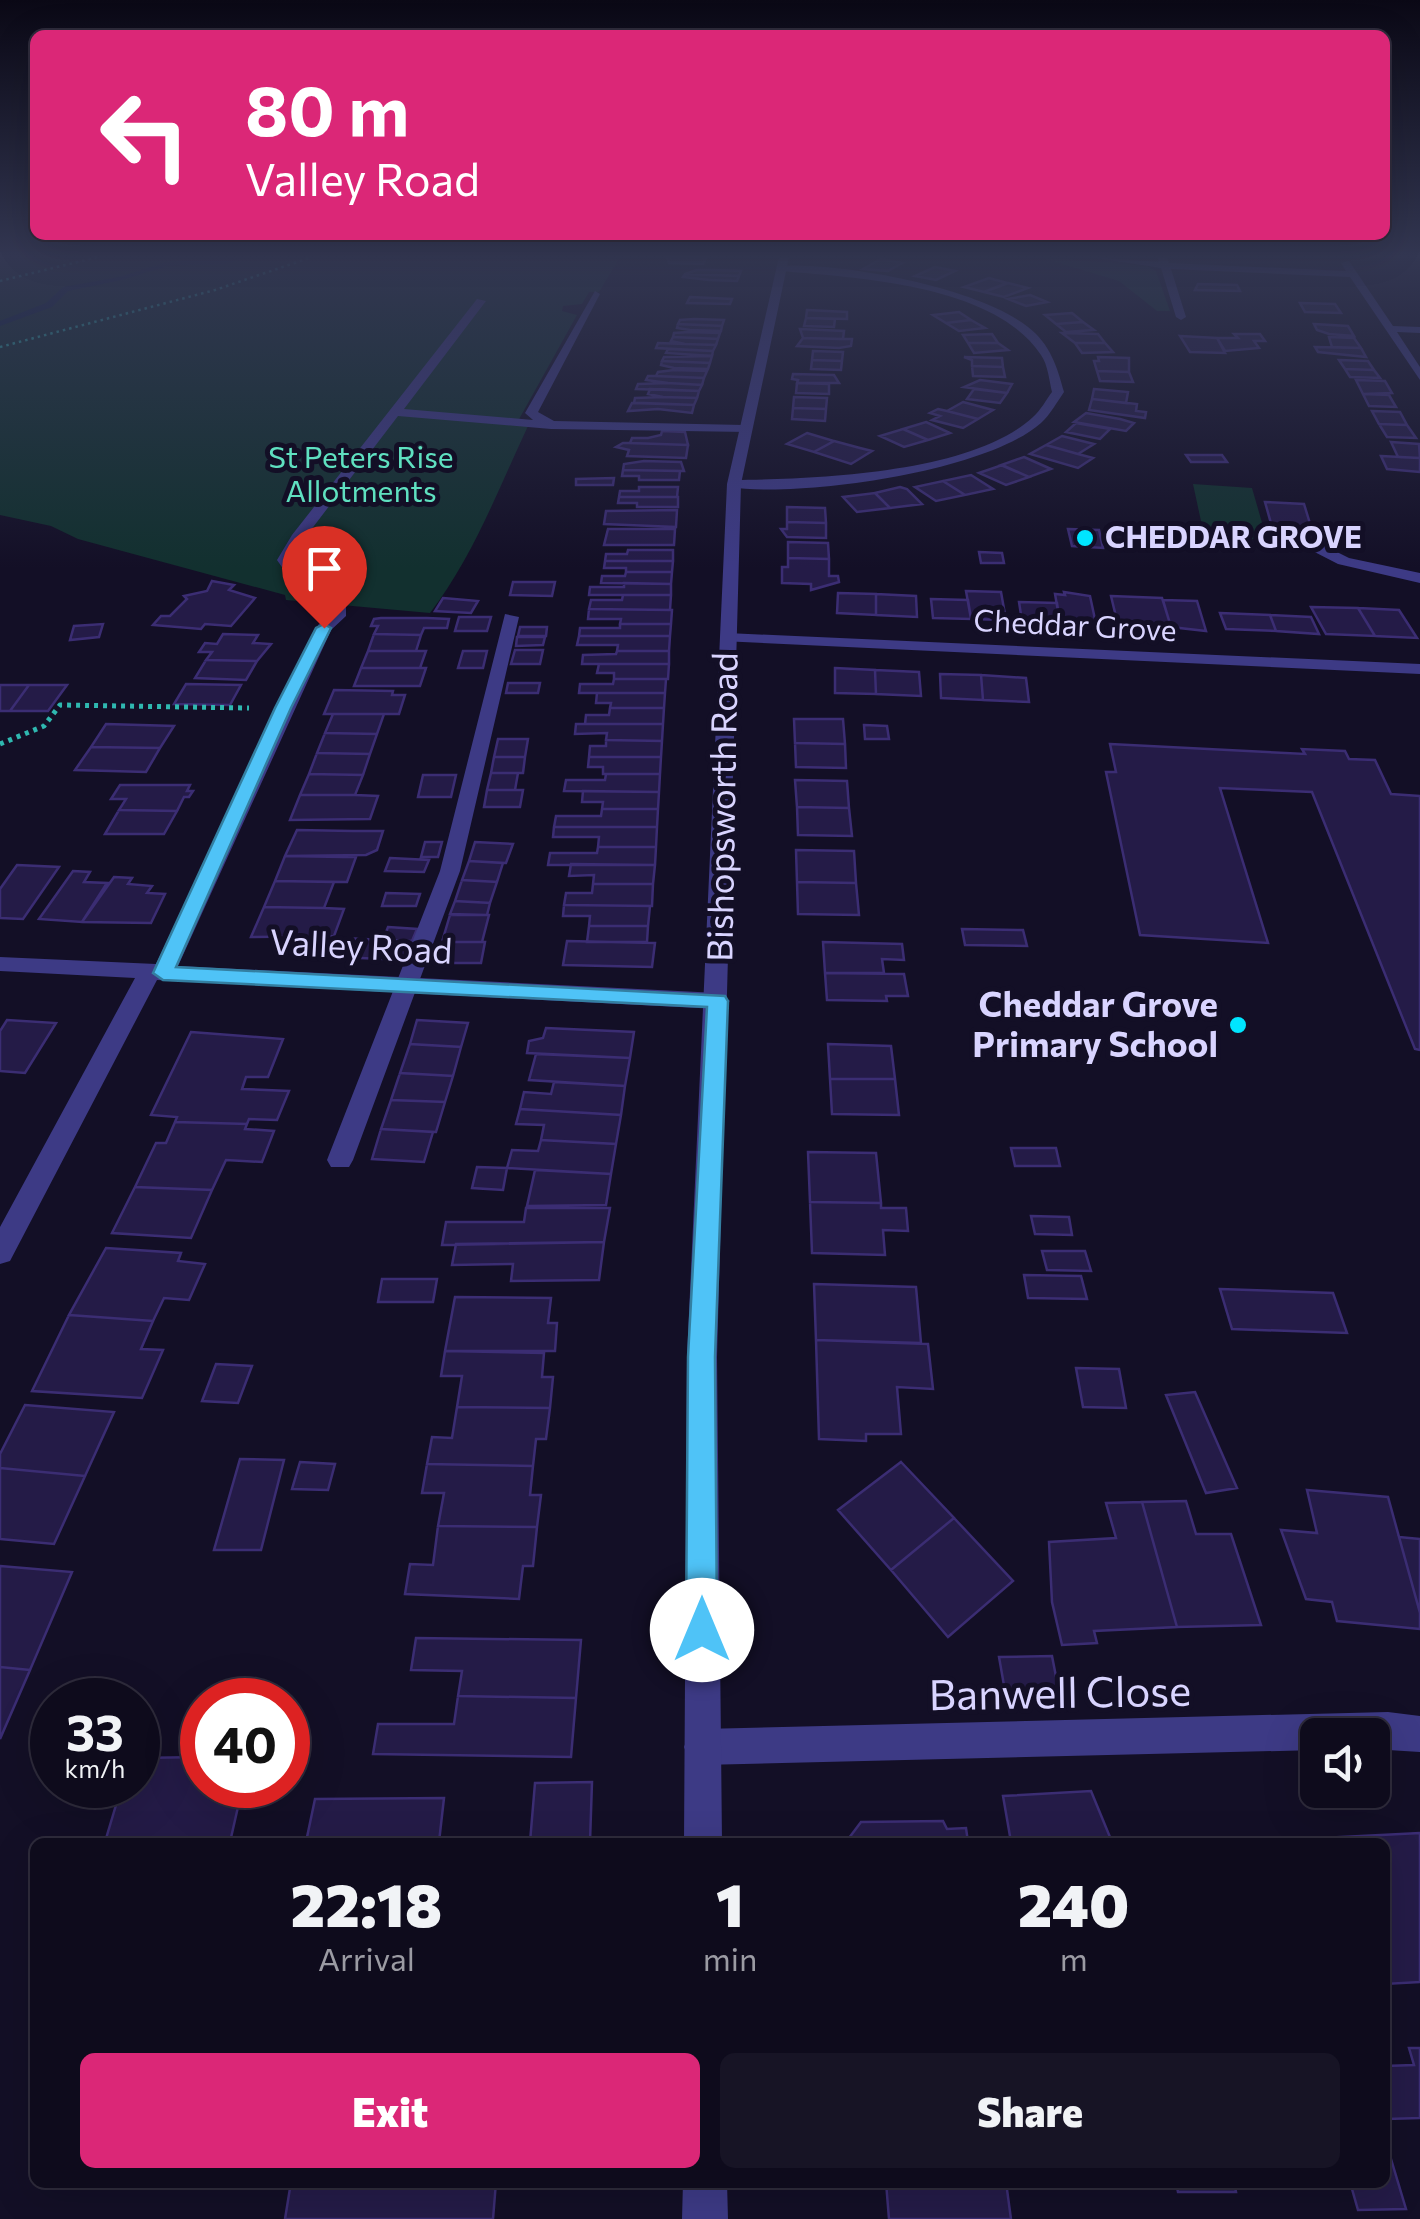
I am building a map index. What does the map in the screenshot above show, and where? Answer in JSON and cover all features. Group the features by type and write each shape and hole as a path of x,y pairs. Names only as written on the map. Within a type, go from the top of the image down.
{"street":[{"path":"0,1253 156,972 324,628 340,614 338,600 288,572 285,560 297,538 435,361"},
{"path":"552,425 531,413 559,361"},
{"name":"Bishopsworth Road","path":"702,1838 702,1357 718,1001 727,638 734,484 760,361"},
{"path":"734,484 829,480 950,460 1003,442 1034,424 1058,392 1052,361"},
{"path":"396,412 552,425 744,430"},
{"path":"1306,542 1313,550 1336,558 1420,578"},
{"path":"340,1160 450,871 511,616"},
{"name":"Cheddar Grove","path":"727,638 1420,668"},
{"name":"Valley Road","path":"0,964 718,1001"},
{"name":"Banwell Close","path":"702,1746 1368,1730 1420,1734"},
{"path":"705,2188 706,2219"}],"path":[{"path":"0,744 44,726 60,704 283,708"}],"green space":[{"name":"St Peters Rise Allotments","path":"0,361 552,361 518,421 528,426 484,523 430,613 286,600 285,595 78,539 51,526 0,515"},
{"path":"1193,484 1252,488 1267,540 1204,535"}],"building":[{"path":"662,361 711,361 710,363"},
{"path":"662,361 710,363 708,369 674,368 661,365"},
{"path":"812,361 842,361 841,370 811,369"},
{"path":"972,361 1002,361 1003,367 972,366"},
{"path":"1094,361 1129,361 1129,372 1097,371"},
{"path":"1339,361 1368,361 1374,370 1345,369"},
{"path":"972,366 1003,367 1005,377 973,376"},
{"path":"1345,369 1374,370 1380,378 1350,377"},
{"path":"707,371 704,378 656,376 658,372"},
{"path":"1097,371 1129,372 1133,382 1100,381"},
{"path":"793,374 834,375 839,383 797,383"},
{"path":"648,376 704,378 702,385 646,380"},
{"path":"980,380 1012,384 1007,393 964,387"},
{"path":"1356,380 1385,381 1392,393 1363,394"},
{"path":"797,383 829,384 829,394 796,393"},
{"path":"638,384 702,385 699,391 636,389"},
{"path":"650,389 699,391 697,398 663,397 648,394"},
{"path":"974,389 1007,393 1000,403 967,399"},
{"path":"1094,389 1128,392 1126,403 1092,399"},
{"path":"1363,394 1389,395 1396,407 1369,406"},
{"path":"794,397 827,398 826,409 793,408"},
{"path":"635,398 697,398 694,405 634,403"},
{"path":"1092,399 1137,404 1136,411 1146,412 1145,418 1089,410"},
{"path":"963,402 993,410 978,419 947,411"},
{"path":"632,403 694,405 692,413 628,411"},
{"path":"793,408 826,409 825,421 792,419"},
{"path":"938,409 978,419 963,428 932,420 940,416 930,413"},
{"path":"1372,411 1400,412 1407,425 1379,424"},
{"path":"1086,413 1134,423 1126,431 1074,422"},
{"path":"926,422 950,433 928,440 903,429"},
{"path":"1076,423 1110,429 1100,439 1066,432"},
{"path":"1379,424 1407,425 1416,438 1387,437"},
{"path":"903,429 928,440 904,447 880,436"},
{"path":"662,431 685,432 688,445 630,443 632,438 661,435"},
{"path":"807,433 834,441 814,452 787,444"},
{"path":"1062,436 1094,444 1078,454 1046,445"},
{"path":"834,441 872,451 851,464 814,452"},
{"path":"1391,442 1419,444 1420,458 1398,457"},
{"path":"623,443 688,445 686,458 627,456 629,450 616,447"},
{"path":"1046,445 1093,458 1078,468 1030,454"},
{"path":"1186,455 1222,455 1227,462 1191,462"},
{"path":"1381,456 1420,458 1420,472 1387,469"},
{"path":"1024,457 1051,469 1029,477 1001,465"},
{"path":"681,462 684,471 623,470 624,464"},
{"path":"1002,465 1029,477 1006,485 979,473"},
{"path":"623,470 680,471 679,480 639,480 639,476 622,476"},
{"path":"971,475 993,489 965,495 943,481"},
{"path":"614,478 613,485 576,485 576,479"},
{"path":"943,481 965,495 936,501 915,487"},
{"path":"639,487 678,487 677,497 619,497 620,491 639,491"},
{"path":"900,487 922,504 890,508 875,493"},
{"path":"875,493 890,508 857,512 843,497"},
{"path":"619,497 678,497 678,507 637,507 637,503 618,503"},
{"path":"1265,502 1304,504 1312,530 1272,527"},
{"path":"787,507 825,508 826,523 787,522"},
{"path":"677,510 676,527 604,524 606,511"},
{"path":"787,522 826,523 826,538 787,537 781,529 787,529"},
{"path":"608,529 675,529 674,545 604,545"},
{"name":"CHEDDAR GROVE","path":"1068,529 1099,530 1103,548 1072,546"},
{"path":"788,542 828,543 829,559 788,558"},
{"path":"628,550 673,550 673,561 605,561 606,554 627,554"},
{"path":"979,552 1002,553 1004,563 981,563"},
{"path":"788,558 829,559 829,576 838,576 839,582 811,590 811,584 782,583 782,567 788,567"},
{"path":"605,561 673,561 672,572 626,572 626,568 604,568"},
{"path":"626,572 672,572 671,584 601,583 602,576 625,576"},
{"path":"212,581 234,585 229,590 255,598 231,626 205,624 201,629 153,625 161,616 170,616 187,599 184,596 207,591"},
{"path":"513,582 555,582 552,596 510,595"},
{"path":"624,583 671,584 671,595 589,595 590,587 624,587"},
{"path":"966,591 1001,592 1006,620 971,619"},
{"path":"1064,592 1090,596 1096,624 1060,623 1055,594 1065,595"},
{"path":"838,593 876,594 876,615 837,613"},
{"path":"876,594 916,596 917,617 876,615"},
{"path":"623,595 671,595 670,610 589,609 591,600 622,600"},
{"path":"1111,596 1162,598 1171,627 1118,625"},
{"path":"443,598 478,601 471,613 435,611"},
{"path":"931,599 968,600 971,619 933,618"},
{"path":"1163,600 1197,601 1206,631 1171,627"},
{"path":"1019,602 1057,603 1060,623 1022,621"},
{"path":"1311,607 1358,608 1375,636 1326,634"},
{"path":"1358,608 1399,610 1417,638 1375,636"},
{"path":"589,609 672,610 671,624 620,624 621,619 588,619"},
{"path":"1220,613 1270,615 1276,631 1226,629"},
{"path":"1270,615 1311,617 1319,634 1276,631"},
{"path":"459,617 491,617 487,631 455,631"},
{"path":"374,619 449,619 447,628 424,628 421,635 374,634 378,626 371,626"},
{"path":"103,624 99,637 70,640 74,626"},
{"path":"620,624 671,624 670,636 579,636 580,628 620,628"},
{"path":"520,627 547,627 546,636 518,636"},
{"path":"223,634 258,635 253,643 271,644 257,661 206,660 212,652 199,652 205,643 217,644"},
{"path":"374,634 421,635 416,651 368,651"},
{"path":"579,636 670,636 669,651 617,651 618,645 577,645"},
{"path":"517,637 545,637 543,645 516,646"},
{"path":"515,650 543,650 540,664 511,664"},
{"path":"368,651 426,651 420,668 361,668"},
{"path":"463,651 487,651 483,668 458,668"},
{"path":"669,651 669,664 582,664 583,655"},
{"path":"206,660 257,661 246,680 195,678"},
{"path":"599,664 669,664 668,679 614,679 614,673 597,673"},
{"path":"361,668 426,668 420,686 354,686"},
{"path":"835,668 875,670 876,694 835,693"},
{"path":"875,670 919,672 921,696 876,694"},
{"path":"940,674 981,675 983,700 941,698"},
{"path":"981,675 1026,678 1029,702 983,700"},
{"path":"614,679 666,679 665,693 579,693 580,684 613,684"},
{"path":"508,683 540,683 538,693 506,693"},
{"path":"186,684 241,685 230,705 174,704"},
{"path":"0,685 29,685 10,711 0,711"},
{"path":"29,685 67,685 48,711 10,711"},
{"path":"334,690 393,691 392,695 405,695 399,714 324,714"},
{"path":"597,693 665,693 664,708 610,708 611,703 596,703"},
{"path":"610,708 664,708 663,724 585,724 586,715 609,715"},
{"path":"333,714 384,714 377,734 325,733"},
{"path":"794,719 843,719 845,744 795,743"},
{"path":"106,724 174,726 160,748 91,747"},
{"path":"576,724 663,724 662,741 606,740 607,733 575,734"},
{"path":"864,725 887,726 889,739 865,739"},
{"path":"325,733 377,734 370,754 317,753"},
{"path":"498,739 528,739 525,757 494,757"},
{"path":"606,740 662,741 661,757 589,757 590,746 606,746"},
{"path":"795,743 845,744 846,768 796,767"},
{"path":"1110,744 1305,754 1302,749 1345,751 1349,759 1375,760 1391,794 1420,796 1420,1050 1415,1049 1312,792 1220,788 1268,943 1140,935 1106,772 1116,772"},
{"path":"91,747 160,748 146,772 75,770"},
{"path":"317,753 370,754 363,775 309,774"},
{"path":"494,757 525,757 523,773 491,773"},
{"path":"589,757 661,757 660,774 603,774 603,767 588,767"},
{"path":"491,773 518,773 515,790 487,790"},
{"path":"309,774 363,775 355,795 300,795"},
{"path":"606,774 660,774 659,792 564,791 566,780 605,780"},
{"path":"423,775 456,775 451,797 418,797"},
{"path":"795,780 847,781 849,808 797,807"},
{"path":"120,785 190,785 187,791 193,791 184,797 177,811 119,810 126,799 111,799"},
{"path":"487,790 523,790 520,807 484,807"},
{"path":"583,791 659,792 658,809 602,809 603,802 582,802"},
{"path":"300,795 378,796 370,819 290,820"},
{"path":"797,807 849,808 852,836 798,835"},
{"path":"602,809 658,809 657,827 554,827 556,816 601,816"},
{"path":"119,810 177,811 164,834 105,834"},
{"path":"554,827 657,827 656,847 598,847 599,837 553,837"},
{"path":"297,830 383,831 377,850 366,855 285,856"},
{"path":"425,842 442,842 438,857 421,857"},
{"path":"475,842 513,844 506,863 469,861"},
{"path":"598,847 656,847 655,865 548,865 550,853 597,853"},
{"path":"796,850 854,851 856,883 797,882"},
{"path":"285,856 356,857 347,882 275,881"},
{"path":"390,858 429,860 424,872 385,871"},
{"path":"469,861 503,863 497,882 462,880"},
{"path":"571,864 655,865 653,884 593,884 594,875 569,876"},
{"path":"17,865 59,867 23,919 0,918 0,889"},
{"path":"73,871 90,872 84,882 107,883 82,922 39,919"},
{"path":"114,877 132,878 128,884 152,886 147,893 165,894 151,923 82,922"},
{"path":"462,880 497,882 490,903 455,901"},
{"path":"275,881 334,882 324,908 264,907"},
{"path":"797,882 856,883 859,915 798,914"},
{"path":"593,884 653,884 652,906 564,905 566,893 592,893"},
{"path":"386,893 420,894 416,906 382,906"},
{"path":"455,901 490,903 487,915 450,914"},
{"path":"564,905 650,906 648,926 589,926 590,916 563,916"},
{"path":"264,907 344,909 334,936 251,937"},
{"path":"450,915 489,915 482,942 442,942"},
{"path":"589,926 648,926 647,942 587,942"},
{"path":"388,927 417,929 412,941 383,940"},
{"path":"962,929 1023,930 1027,946 965,945"},
{"path":"325,937 412,941 405,960 316,956"},
{"path":"567,941 655,943 652,967 563,965"},
{"path":"442,942 485,942 481,963 437,963"},
{"path":"823,942 902,944 904,960 882,959 884,973 825,973"},
{"path":"825,973 904,974 908,996 886,996 887,1001 827,1000"},
{"path":"7,1020 56,1023 25,1073 0,1071 0,1031"},
{"path":"417,1020 468,1023 461,1047 410,1044"},
{"path":"546,1028 634,1032 630,1058 527,1053 529,1041 543,1038"},
{"path":"191,1032 283,1039 268,1077 246,1077 242,1089 289,1091 277,1120 249,1119 247,1124 175,1122 177,1117 151,1115"},
{"path":"410,1044 461,1047 453,1076 400,1073"},
{"path":"828,1044 891,1046 895,1079 830,1079"},
{"path":"536,1054 630,1058 625,1086 529,1080"},
{"path":"400,1073 453,1076 445,1102 391,1100"},
{"path":"830,1079 895,1079 899,1115 832,1114"},
{"path":"554,1082 625,1086 621,1115 520,1109 524,1092 551,1094"},
{"path":"391,1100 445,1102 436,1132 381,1129"},
{"path":"520,1109 621,1115 616,1144 541,1140 544,1125 516,1124"},
{"path":"175,1122 247,1124 245,1129 274,1131 262,1162 226,1160 212,1190 135,1187 156,1143 166,1143"},
{"path":"381,1129 433,1132 424,1162 372,1159"},
{"path":"541,1140 616,1144 611,1174 507,1168 512,1150 538,1151"},
{"path":"1011,1148 1056,1148 1060,1166 1015,1166"},
{"path":"808,1152 876,1153 881,1203 810,1202"},
{"path":"477,1167 507,1168 503,1190 472,1188"},
{"path":"535,1170 611,1174 606,1205 527,1206"},
{"path":"135,1187 212,1190 191,1238 112,1233"},
{"path":"810,1202 881,1203 881,1208 906,1208 908,1231 883,1230 885,1255 812,1253"},
{"path":"526,1208 610,1208 604,1242 442,1245 446,1222 524,1222"},
{"path":"1031,1216 1069,1217 1072,1235 1035,1234"},
{"path":"604,1242 599,1280 511,1281 513,1264 452,1265 456,1244"},
{"path":"106,1248 181,1253 178,1261 205,1264 189,1300 164,1298 153,1321 69,1315"},
{"path":"1042,1251 1085,1251 1091,1271 1047,1270"},
{"path":"1024,1275 1081,1276 1087,1299 1028,1298"},
{"path":"382,1279 437,1279 433,1302 378,1302"},
{"path":"814,1284 916,1287 921,1343 816,1340"},
{"path":"1220,1289 1333,1293 1347,1333 1232,1329"},
{"path":"455,1297 551,1298 548,1323 557,1323 555,1351 445,1351"},
{"path":"69,1315 153,1321 141,1349 163,1350 142,1398 32,1391"},
{"path":"816,1340 928,1344 933,1389 897,1387 901,1434 866,1434 866,1441 819,1439"},
{"path":"445,1351 544,1353 542,1377 553,1377 550,1408 457,1407 462,1376 441,1376"},
{"path":"216,1364 252,1366 238,1403 202,1401"},
{"path":"1076,1368 1119,1369 1126,1408 1083,1407"},
{"path":"1195,1392 1237,1488 1206,1493 1166,1395"},
{"path":"25,1405 114,1412 85,1476 0,1468 0,1454"},
{"path":"457,1407 550,1408 546,1439 536,1439 533,1466 427,1464 432,1437 452,1438"},
{"path":"240,1459 284,1460 261,1550 214,1550"},
{"path":"300,1462 335,1464 328,1490 292,1489"},
{"path":"901,1462 954,1518 891,1570 838,1510"},
{"path":"427,1464 533,1466 530,1495 541,1495 537,1527 438,1526 444,1493 422,1493"},
{"path":"0,1468 85,1476 54,1544 0,1539"},
{"path":"1307,1490 1388,1497 1420,1613 1420,1629 1337,1621 1332,1602 1306,1599 1281,1530 1317,1533"},
{"path":"1186,1501 1196,1534 1231,1534 1261,1625 1177,1627 1142,1502"},
{"path":"1142,1502 1177,1627 1094,1631 1097,1643 1062,1645 1052,1602 1049,1542 1116,1538 1106,1503"},
{"path":"954,1518 1013,1581 948,1637 891,1570"},
{"path":"438,1526 537,1527 533,1566 523,1566 519,1599 405,1594 410,1564 433,1565"},
{"path":"1399,1537 1420,1539 1420,1613"},
{"path":"0,1566 72,1572 30,1670 0,1667"},
{"path":"416,1638 581,1640 576,1698 458,1696 462,1671 411,1670"},
{"path":"1052,1656 1059,1692 1005,1691 999,1657"},
{"path":"0,1667 30,1670 0,1739"},
{"path":"458,1696 576,1698 571,1757 373,1754 378,1724 454,1724"},
{"path":"180,1757 180,1808 238,1808 231,1838 106,1838 115,1808 160,1808 160,1758"},
{"path":"592,1782 590,1838 530,1838 535,1783"},
{"path":"1091,1791 1110,1838 1010,1838 1003,1796"},
{"path":"444,1798 439,1838 307,1838 315,1799"},
{"path":"943,1821 947,1829 966,1828 967,1838 849,1838 861,1822"},
{"path":"1420,1833 1420,1982 1390,1984 1390,1838 1322,1838"},
{"path":"1409,2048 1420,2048 1420,2118 1390,2119 1390,2066 1414,2065"},
{"path":"1390,2156 1406,2209 1358,2210 1352,2188 1390,2188"},
{"path":"290,2188 496,2188 493,2219 285,2219"},
{"path":"886,2188 1007,2188 1011,2219 889,2219"},
{"path":"1177,2188 1235,2188 1236,2192 1178,2192"}],"place":[{"name":"CHEDDAR GROVE","path":"1085,538"},
{"name":"Cheddar Grove Primary School","path":"1238,1025"}],"route":[{"path":"324,628 283,708 163,973 718,1001 702,1357 702,1630"}]}
